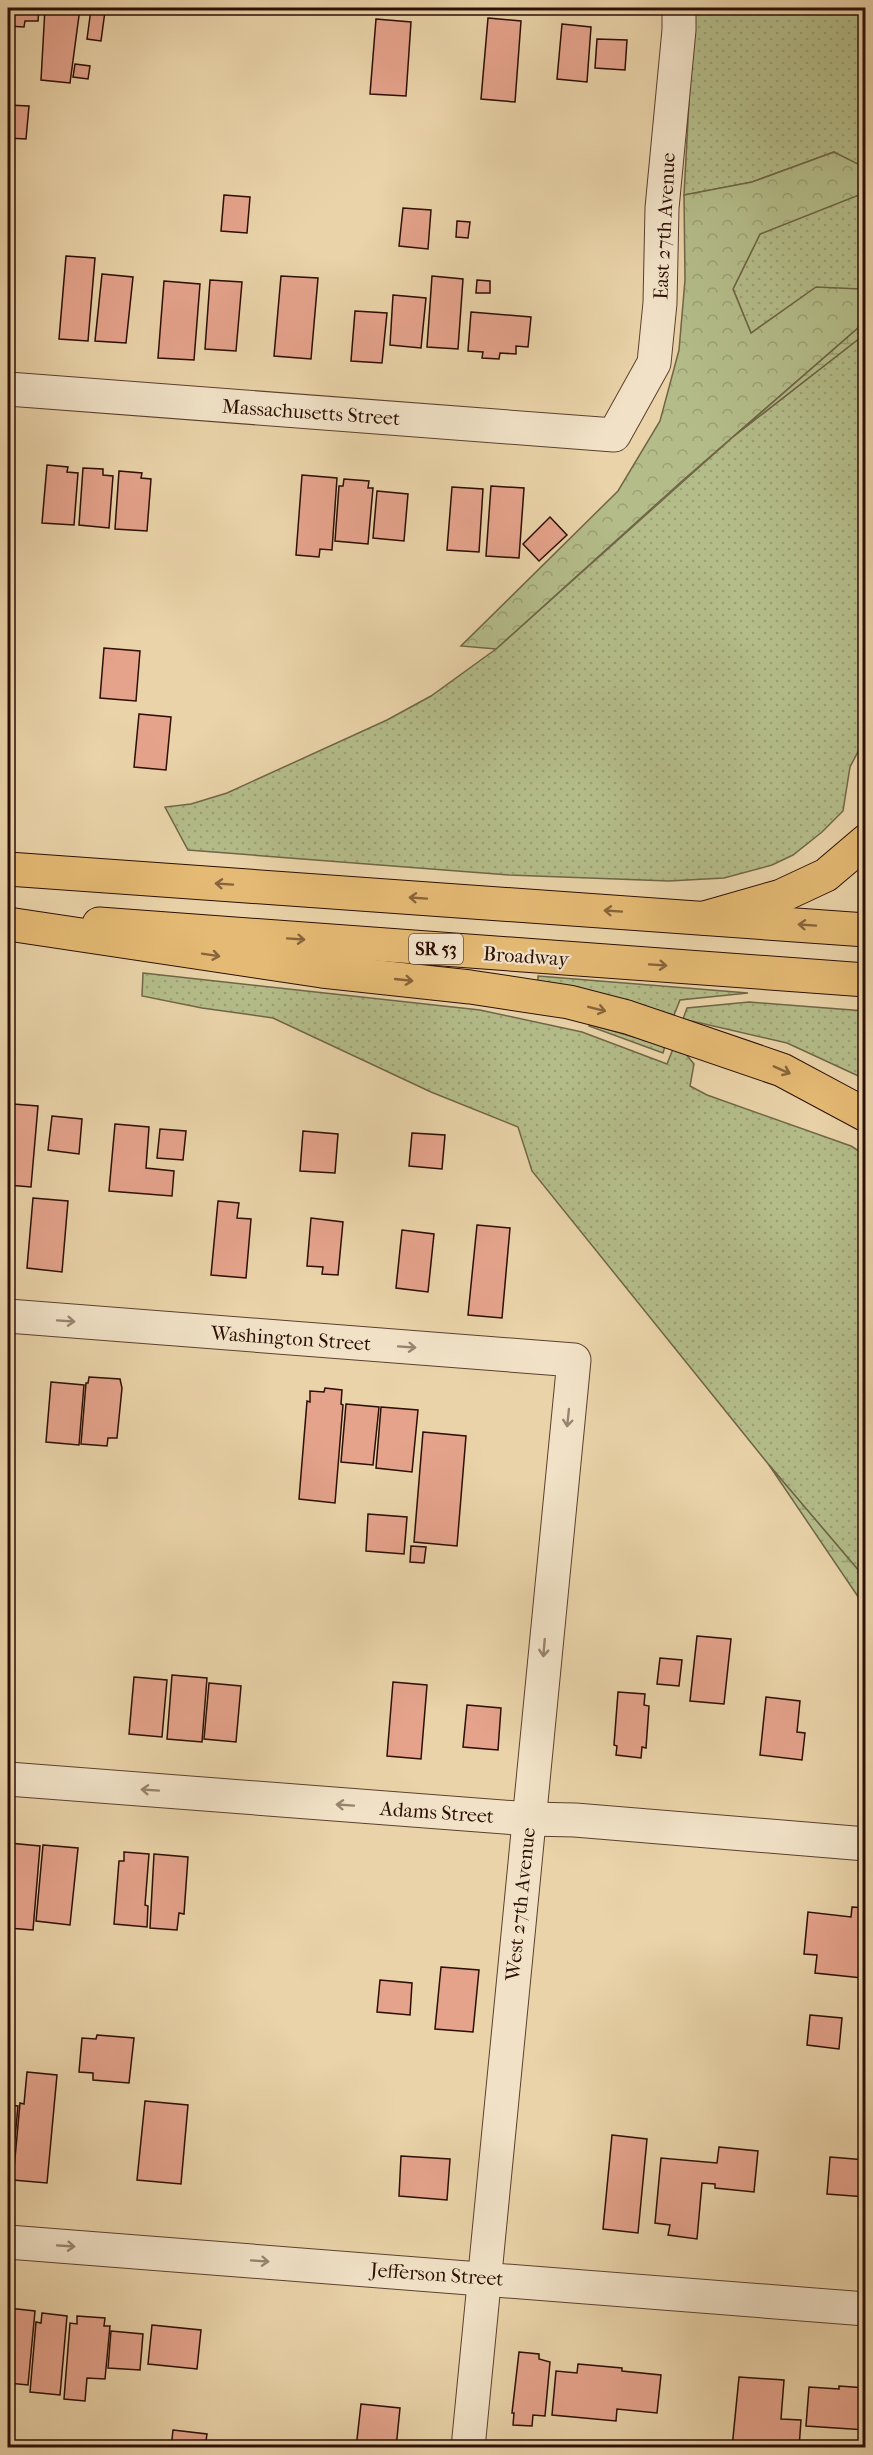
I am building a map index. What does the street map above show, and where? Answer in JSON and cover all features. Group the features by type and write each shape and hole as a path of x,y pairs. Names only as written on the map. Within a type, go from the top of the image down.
{"main road":[{"path":"704,918 781,896 826,875 866,841"},
{"path":"8,869 866,930"},
{"name":"Broadway","path":"8,918 866,980"},
{"path":"8,924 322,971 470,987 569,1002 627,1017 782,1070 866,1115"}],"street":[{"name":"East 27th Avenue","path":"614,435 654,363 660,303 662,208 679,30 679,8"},
{"name":"Massachusetts Street","path":"8,389 614,435"},
{"name":"Washington Street","path":"8,1316 574,1360"},
{"name":"West 27th Avenue","path":"468,2448 574,1360"},
{"name":"Adams Street","path":"8,1779 529,1819 575,1820 866,1844"},
{"name":"Jefferson Street","path":"8,2242 866,2309"}],"green space":[{"path":"694,8 865,8 865,285 860,289 816,288 751,333 733,289 760,234 863,193 834,152 752,182 684,195"},
{"path":"834,152 860,165 864,193 760,234 733,289 751,333 816,287 860,289 865,285 865,322 682,481 496,649 461,646 618,491 660,421 679,350 685,280 684,195 752,182"},
{"path":"865,322 865,334 734,436"},
{"path":"865,334 865,738 850,767 843,811 822,832 793,855 772,865 724,878 669,881 509,875 188,850 165,807 191,804 227,793 387,720 431,696 496,649 734,436"},
{"path":"143,973 480,1010 582,1032 667,1064 673,1049 685,1053 694,1064 690,1086 707,1095 851,1146 865,1155 865,1578 769,1465 532,1171 518,1127 431,1092 273,1018 202,1008 142,996"},
{"path":"538,976 748,993 680,1000 674,1015 618,999 538,981"},
{"path":"749,1002 865,1011 865,1079 787,1043 683,1019 687,1008"},
{"path":"589,1024 665,1046 663,1053 589,1026"},
{"path":"769,1465 865,1578 865,1607"}],"building":[{"path":"8,8 39,8 38,21 25,21 24,27 8,26"},
{"path":"45,8 80,8 70,83 41,80"},
{"path":"91,9 105,11 101,41 87,39"},
{"path":"488,18 521,21 515,102 481,99"},
{"path":"376,19 411,22 406,96 370,94"},
{"path":"562,24 591,27 587,82 557,79"},
{"path":"597,39 627,40 625,70 595,68"},
{"path":"75,64 90,66 88,79 73,77"},
{"path":"8,105 29,106 26,139 8,138"},
{"path":"224,195 250,197 247,233 221,231"},
{"path":"403,208 431,210 428,249 399,246"},
{"path":"457,221 470,222 468,238 456,237"},
{"path":"66,256 95,258 88,341 59,339"},
{"path":"102,274 133,277 126,343 95,341"},
{"path":"281,276 318,278 311,359 274,356"},
{"path":"432,276 463,279 458,349 427,347"},
{"path":"210,280 242,282 236,351 205,349"},
{"path":"477,280 490,281 490,293 476,293"},
{"path":"164,281 200,284 194,360 158,358"},
{"path":"393,295 426,298 421,348 390,345"},
{"path":"355,311 387,313 382,363 351,361"},
{"path":"471,312 531,317 528,347 516,346 516,354 500,353 499,359 482,358 483,352 468,351"},
{"path":"47,465 68,467 67,472 78,473 74,525 42,523"},
{"path":"83,468 103,469 103,475 113,476 109,528 79,525"},
{"path":"119,471 142,473 141,478 151,479 147,531 115,529"},
{"path":"302,475 337,478 332,550 320,549 319,557 296,555"},
{"path":"344,479 369,481 368,488 373,488 368,544 335,541 339,486 343,486"},
{"path":"491,486 524,488 519,558 486,556"},
{"path":"452,487 483,489 479,552 447,550"},
{"path":"377,491 408,494 404,541 373,538"},
{"path":"550,517 567,535 539,561 523,544"},
{"path":"104,648 140,651 136,701 100,698"},
{"path":"139,714 171,717 166,770 134,767"},
{"path":"13,1104 38,1106 31,1187 8,1185 8,1110 13,1111"},
{"path":"52,1116 82,1119 79,1154 48,1150"},
{"path":"115,1124 149,1127 146,1168 174,1171 172,1196 109,1191"},
{"path":"160,1129 186,1131 183,1160 157,1158"},
{"path":"303,1131 338,1134 335,1173 300,1171"},
{"path":"412,1133 445,1135 442,1169 409,1166"},
{"path":"33,1198 68,1201 62,1272 27,1268"},
{"path":"218,1201 239,1203 237,1218 251,1219 246,1278 211,1275"},
{"path":"311,1218 343,1222 338,1275 322,1274 323,1267 307,1266"},
{"path":"477,1225 510,1228 502,1318 468,1315"},
{"path":"402,1230 434,1234 428,1292 396,1288"},
{"path":"89,1377 120,1379 122,1388 117,1438 108,1438 107,1446 81,1444 86,1383"},
{"path":"51,1382 84,1385 79,1445 46,1442"},
{"path":"325,1388 342,1390 341,1404 343,1405 335,1503 299,1499 307,1401 310,1402 310,1391 324,1392"},
{"path":"346,1404 379,1407 373,1465 341,1462"},
{"path":"381,1407 418,1410 412,1472 376,1468"},
{"path":"423,1432 466,1436 457,1546 414,1542"},
{"path":"368,1514 407,1517 404,1554 366,1551"},
{"path":"411,1546 426,1547 424,1563 410,1562"},
{"path":"697,1636 731,1639 724,1704 690,1701"},
{"path":"660,1658 682,1660 679,1686 657,1684"},
{"path":"172,1675 207,1678 202,1742 167,1739"},
{"path":"134,1677 167,1680 162,1737 129,1734"},
{"path":"393,1682 427,1685 421,1759 387,1756"},
{"path":"209,1683 241,1686 236,1742 204,1739"},
{"path":"618,1692 645,1694 644,1705 649,1706 646,1748 642,1747 641,1758 616,1755 617,1746 614,1745"},
{"path":"766,1697 800,1701 797,1732 805,1733 802,1760 760,1755"},
{"path":"467,1705 501,1708 498,1750 463,1747"},
{"path":"9,1843 40,1846 33,1930 8,1928"},
{"path":"43,1845 78,1848 70,1925 36,1921"},
{"path":"124,1852 149,1854 145,1905 148,1906 147,1927 114,1924 119,1861 124,1861"},
{"path":"154,1854 188,1857 184,1914 179,1913 177,1930 150,1928"},
{"path":"852,1907 866,1908 866,1948 862,1978 815,1973 817,1955 804,1954 808,1912 851,1917"},
{"path":"441,1967 479,1970 473,2032 435,2029"},
{"path":"380,1980 412,1983 410,2015 377,2012"},
{"path":"810,2015 842,2018 839,2049 807,2045"},
{"path":"97,2035 134,2038 129,2083 93,2080 93,2073 79,2072 82,2038 96,2039"},
{"path":"27,2072 57,2075 47,2183 13,2180 20,2103 24,2104"},
{"path":"145,2101 188,2105 181,2184 137,2180"},
{"path":"8,2105 18,2106 11,2181 8,2181"},
{"path":"612,2135 647,2139 638,2233 603,2229"},
{"path":"719,2147 758,2151 754,2192 715,2188 715,2184 702,2183 697,2239 668,2235 670,2225 655,2223 661,2158 717,2163"},
{"path":"401,2156 450,2159 447,2200 399,2196"},
{"path":"830,2157 866,2160 866,2197 827,2194"},
{"path":"8,2308 35,2311 28,2385 8,2383"},
{"path":"42,2313 67,2316 60,2395 30,2392 36,2322 41,2323"},
{"path":"77,2316 105,2318 104,2326 110,2326 105,2379 87,2378 85,2401 64,2399 70,2323 77,2324"},
{"path":"152,2325 201,2330 197,2369 148,2364"},
{"path":"111,2331 143,2334 140,2370 108,2368"},
{"path":"519,2352 539,2354 539,2359 550,2362 545,2416 533,2415 532,2426 513,2425 514,2413 512,2413"},
{"path":"578,2364 622,2368 622,2371 661,2375 657,2413 617,2409 616,2421 552,2415 556,2371 577,2373"},
{"path":"739,2377 784,2380 781,2419 801,2420 799,2448 732,2448"},
{"path":"839,2386 866,2388 866,2430 806,2426 809,2387 839,2389"},
{"path":"361,2404 400,2408 396,2448 356,2448"},
{"path":"173,2430 207,2434 205,2448 171,2448"}]}
